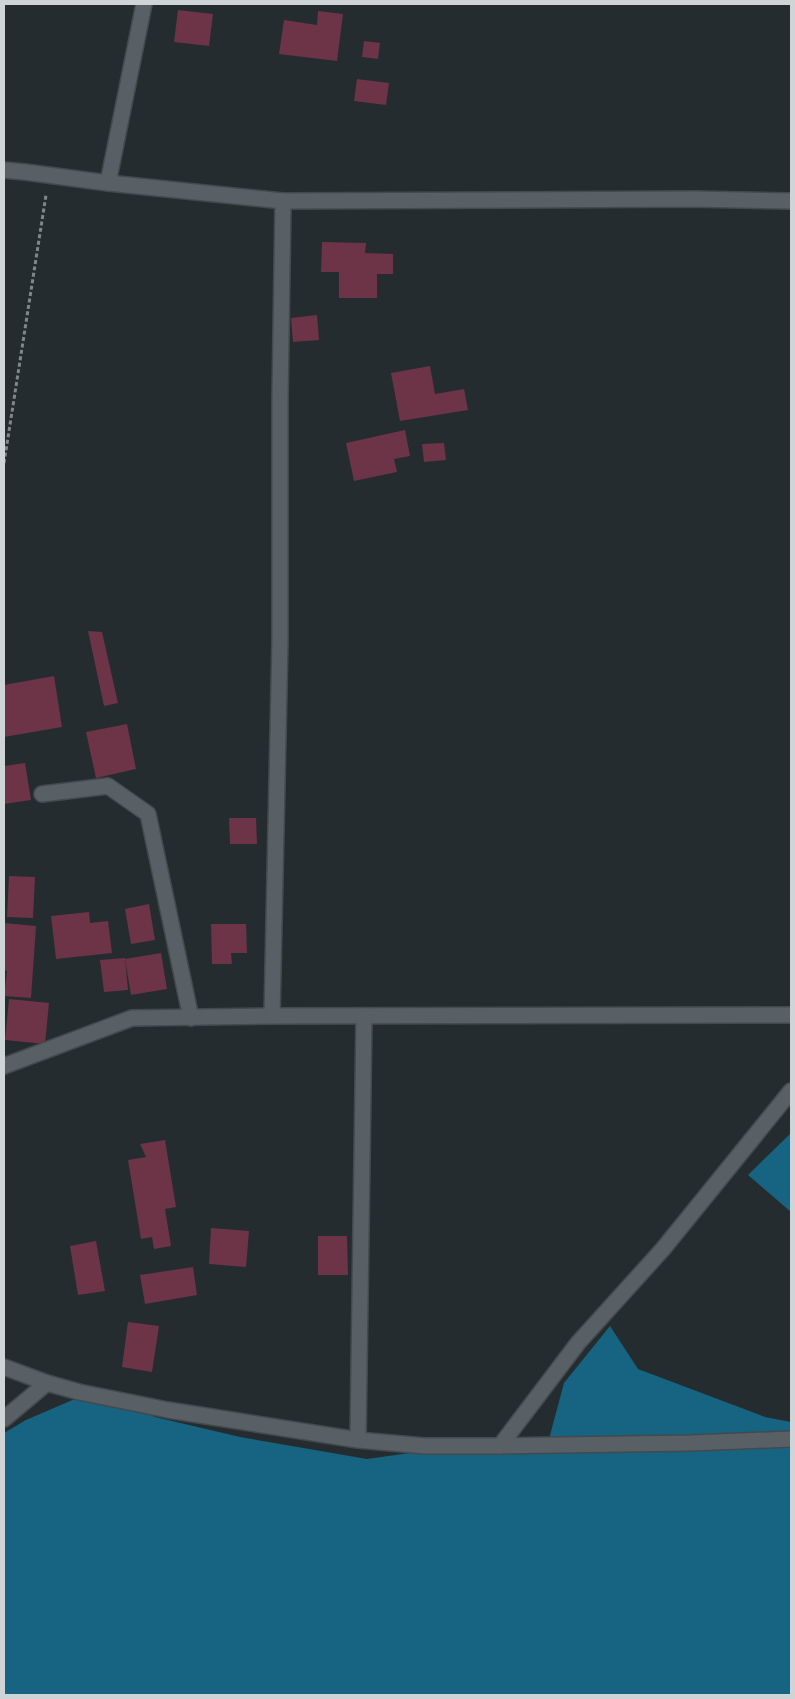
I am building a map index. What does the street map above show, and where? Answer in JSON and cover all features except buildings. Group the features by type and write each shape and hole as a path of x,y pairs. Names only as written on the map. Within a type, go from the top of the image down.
{"street":[{"path":"108,183 144,4"},
{"path":"4,170 283,201 695,199 791,201"},
{"path":"272,1016 280,641 280,400 283,201"},
{"path":"42,794 108,786 148,814 191,1018"},
{"path":"4,1066 132,1018 791,1015"},
{"path":"358,1440 364,1016"},
{"path":"500,1446 578,1343 663,1249 791,1091"},
{"path":"4,1366 47,1383 79,1392 168,1410 358,1440 425,1446 500,1446 791,1439"},
{"path":"4,1418 47,1383"}],"path":[{"path":"4,463 41,220 50,175"}],"shaded area":[{"path":"791,1133 791,1212 748,1175"},
{"path":"610,1326 638,1369 765,1417 791,1422 791,1695 4,1695 4,1433 26,1420 98,1389 155,1417 240,1437 367,1459 424,1451 549,1439 564,1383"}]}
